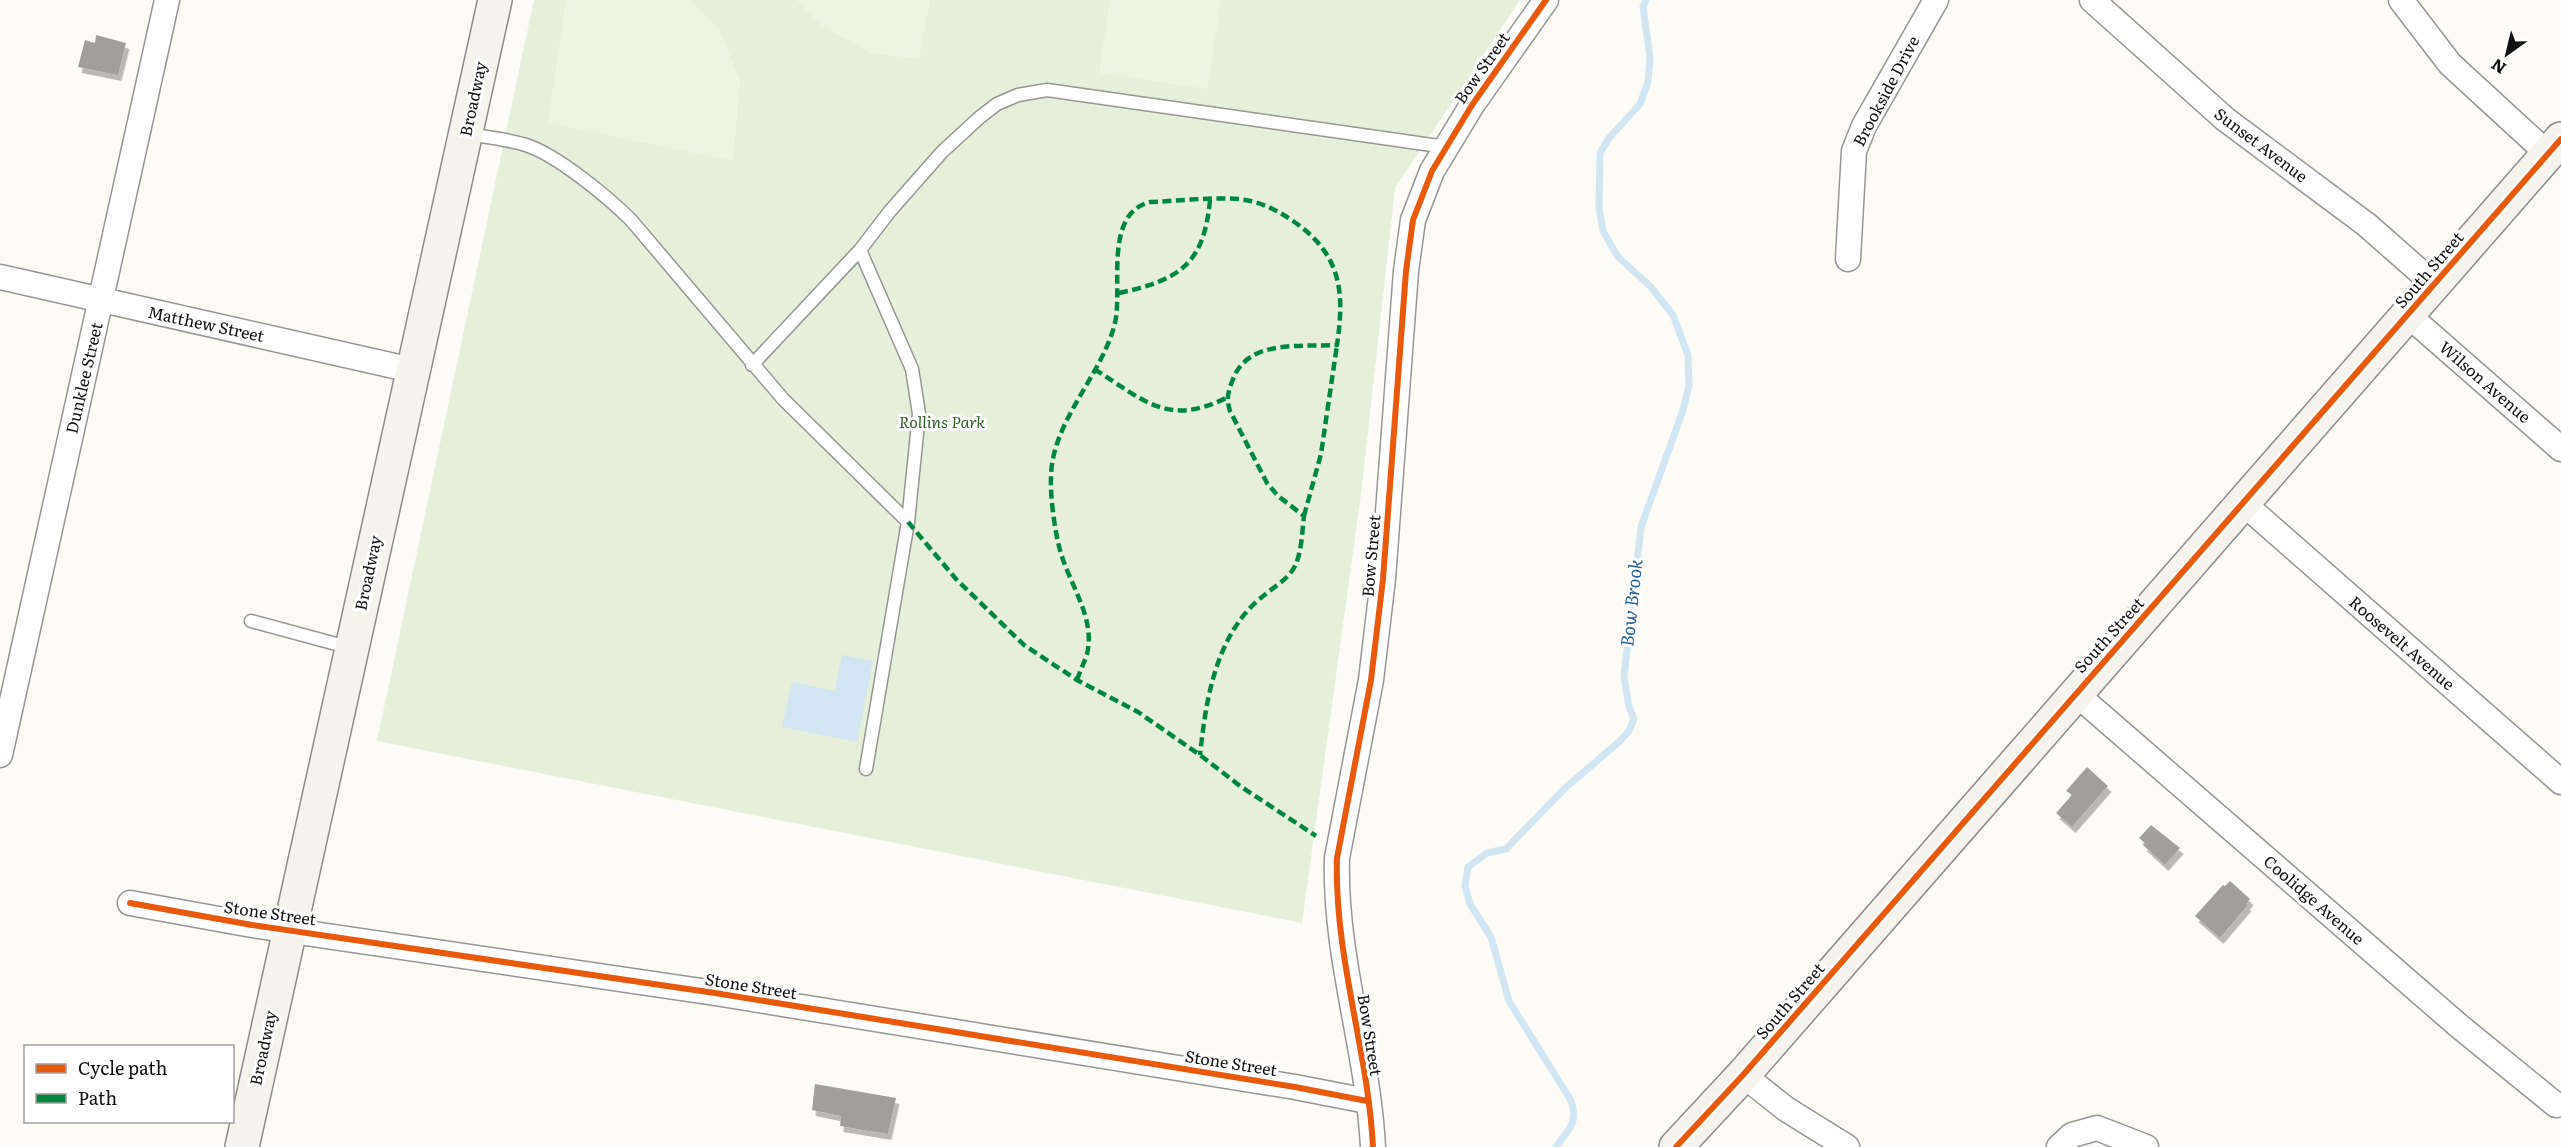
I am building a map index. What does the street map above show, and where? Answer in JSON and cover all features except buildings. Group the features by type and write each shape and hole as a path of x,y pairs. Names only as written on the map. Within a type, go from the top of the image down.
{"main road":[{"name":"Broadway","path":"242,1147 288,929 495,0"},
{"name":"South Street","path":"1676,1147 1743,1075 2554,146"}],"street":[{"name":"Dunklee Street","path":"2,743 167,0"},
{"name":"Bow Street","path":"1372,1147 1367,1101 1340,935 1336,858 1371,681 1383,579 1406,271 1413,220 1432,171 1446,147 1472,105 1546,0"},
{"name":"Brookside Drive","path":"1848,259 1854,151 1864,126 1936,0"},
{"name":"Sunset Avenue","path":"2092,0 2225,119 2367,225 2434,284"},
{"path":"2402,0 2450,64 2554,146"},
{"name":"Matthew Street","path":"0,277 412,370"},
{"name":"Wilson Avenue","path":"2408,315 2561,449"},
{"name":"Roosevelt Avenue","path":"2243,503 2561,782"},
{"name":"Coolidge Avenue","path":"2076,693 2450,1019 2556,1105"},
{"name":"Stone Street","path":"130,903 252,925 590,977 715,993 1283,1085 1367,1101"},
{"path":"1743,1075 1786,1109 1847,1147"},
{"path":"2059,1147 2072,1136 2097,1128 2146,1147"}],"lane":[{"path":"752,365 860,250 890,211 942,152 997,104 1018,95 1047,90 1446,147"},
{"path":"466,133 527,146 546,154 610,198 783,399 908,522"},
{"path":"860,250 912,369 919,414 908,522 866,769"},
{"path":"251,621 352,648"}],"green space":[{"name":"Rollins Park","path":"534,0 1520,0 1395,188 1361,494 1302,923 377,741"},
{"path":"566,0 689,0 719,29 740,81 733,161 548,123"},
{"path":"797,0 930,0 919,59 870,53 821,25"},
{"path":"1110,0 1221,0 1207,89 1099,73"}],"water":[{"path":"842,655 873,661 857,742 782,727 792,682 835,691"}],"waterway":[{"name":"Bow Brook","path":"1556,1147 1572,1124 1573,1107 1509,1001 1491,937 1470,904 1465,886 1468,867 1487,853 1506,849 1564,789 1620,741 1629,731 1634,719 1629,707 1624,677 1641,527 1682,413 1689,386 1688,355 1673,315 1650,286 1618,257 1603,231 1599,208 1600,153 1609,138 1640,104 1648,82 1650,58 1643,7 1646,0"}],"marked path":[{"path":"1077,680 1087,654 1088,627 1058,543 1052,504 1053,457 1068,418 1109,343 1117,308 1120,236 1126,221 1135,209 1150,202 1227,199 1246,200 1267,206 1293,221 1309,234 1330,260 1339,291 1337,345 1292,346 1263,351 1240,366 1233,379 1228,399 1230,411 1267,483 1278,496 1304,516 1295,566 1245,614 1230,635 1223,651 1207,702 1200,755"},
{"path":"1119,293 1158,282 1185,266 1202,240 1210,200"},
{"path":"1304,516 1321,454 1337,345"},
{"path":"1094,369 1142,399 1171,410 1188,410 1226,398"},
{"path":"908,522 956,579 1024,645 1077,680 1138,712 1240,786 1316,836"}],"cycle path":[{"path":"1373,1147 1365,1075 1341,931 1337,895 1337,858 1371,680 1383,579 1406,271 1413,220 1432,171 1472,105 1546,0"},
{"path":"1676,1147 1743,1075 2561,139"},
{"path":"130,903 252,925 715,993 1295,1087 1367,1101"}]}
